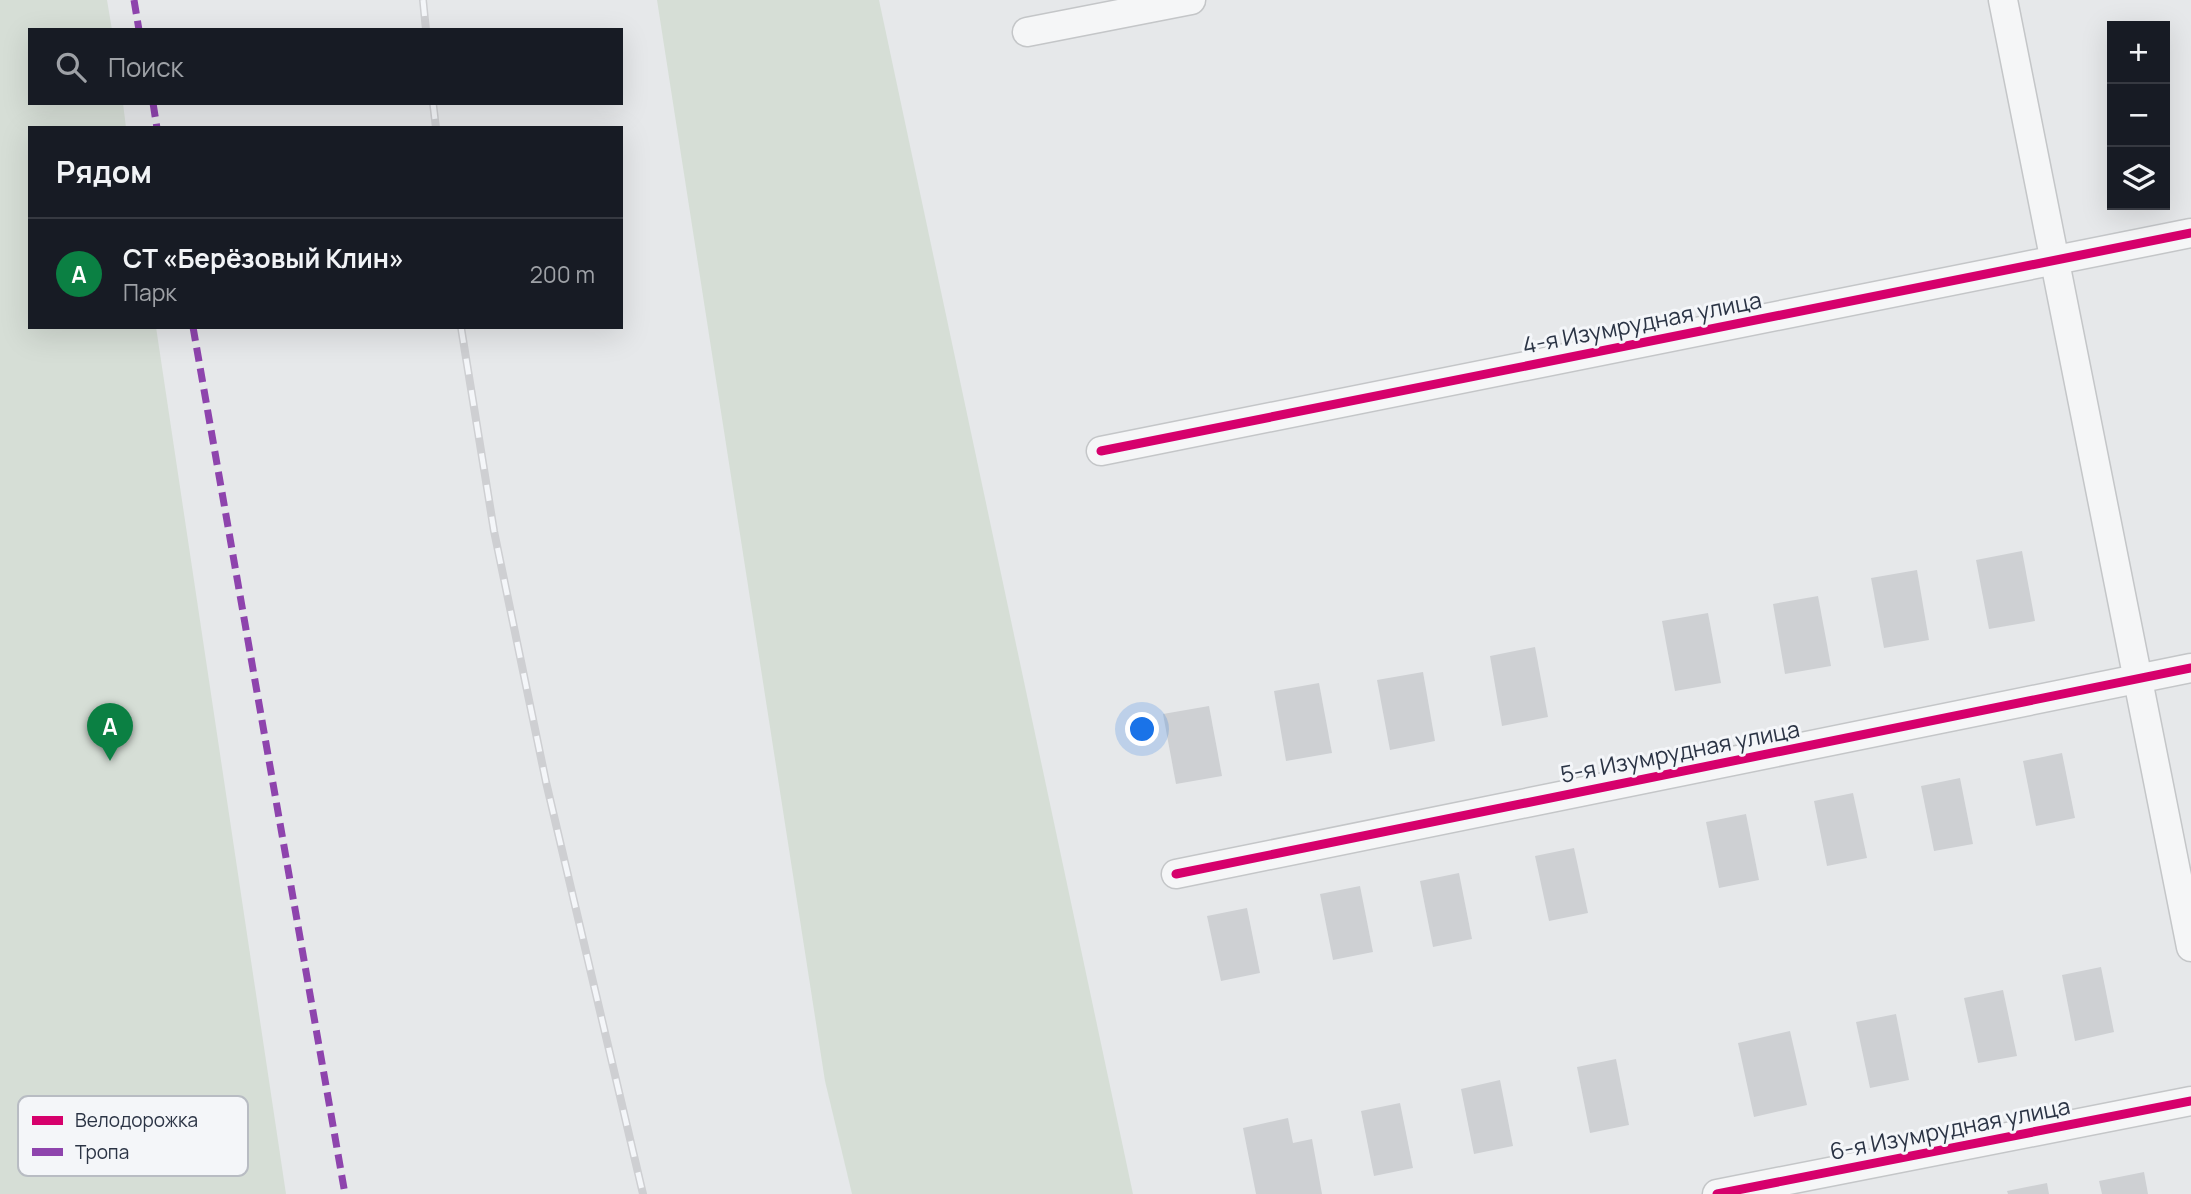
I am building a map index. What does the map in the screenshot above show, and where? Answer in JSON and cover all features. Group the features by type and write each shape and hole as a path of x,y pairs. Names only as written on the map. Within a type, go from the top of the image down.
{"street":[{"path":"1027,32 1191,0"},
{"path":"2003,0 2191,947"},
{"name":"4-я Изумрудная улица","path":"1101,451 2191,233"},
{"name":"5-я Изумрудная улица","path":"1176,874 2191,668"},
{"name":"6-я Изумрудная улица","path":"1717,1194 2191,1101"}],"shaded area":[{"path":"0,0 107,0 112,28 28,28 28,105 123,105 126,126 28,126 28,329 156,329 286,1194 0,1194"},
{"path":"657,0 879,0 1133,1194 852,1194 825,1081"}],"building":[{"path":"2022,551 2035,621 1989,629 1976,560"},
{"path":"1917,570 1929,640 1884,648 1871,578"},
{"path":"1818,596 1831,666 1785,674 1773,604"},
{"path":"1708,613 1721,683 1675,691 1662,621"},
{"path":"1535,647 1548,717 1502,726 1490,656"},
{"path":"1423,672 1435,741 1390,750 1377,680"},
{"path":"1319,683 1332,753 1286,761 1274,691"},
{"path":"1209,706 1222,776 1176,784 1163,714"},
{"path":"2062,753 2075,818 2036,826 2023,761"},
{"path":"1960,778 1973,844 1934,851 1921,786"},
{"path":"1853,793 1867,858 1827,866 1814,801"},
{"path":"1746,814 1759,880 1719,888 1706,822"},
{"path":"1574,848 1588,913 1549,921 1535,856"},
{"path":"1459,873 1472,939 1433,947 1420,881"},
{"path":"1360,886 1373,952 1333,960 1320,894"},
{"path":"1247,908 1260,973 1221,981 1207,916"},
{"path":"2101,967 2114,1032 2075,1041 2062,975"},
{"path":"2003,990 2017,1056 1978,1063 1964,998"},
{"path":"1896,1014 1909,1080 1870,1088 1856,1022"},
{"path":"1790,1031 1807,1105 1754,1117 1738,1043"},
{"path":"1616,1059 1629,1125 1590,1133 1577,1067"},
{"path":"1500,1080 1513,1146 1474,1154 1461,1089"},
{"path":"1400,1103 1413,1168 1374,1176 1361,1111"},
{"path":"1288,1118 1293,1143 1312,1139 1322,1194 1256,1194 1243,1128"},
{"path":"2144,1172 2148,1194 2102,1194 2099,1181"},
{"path":"2047,1183 2049,1194 2008,1194 2007,1191"}],"railway":[{"path":"423,0 426,28"},
{"path":"433,105 436,126"},
{"path":"461,329 494,531 546,782 643,1194"}],"marked path":[{"path":"134,0 139,28"},
{"path":"153,105 157,126"},
{"path":"193,329 345,1194"}],"cycle path":[{"path":"1101,451 2191,233"},
{"path":"1176,874 2191,668"},
{"path":"1717,1194 2191,1101"}],"place":[{"name":"СТ «Берёзовый Клин»","path":"110,761"}]}
